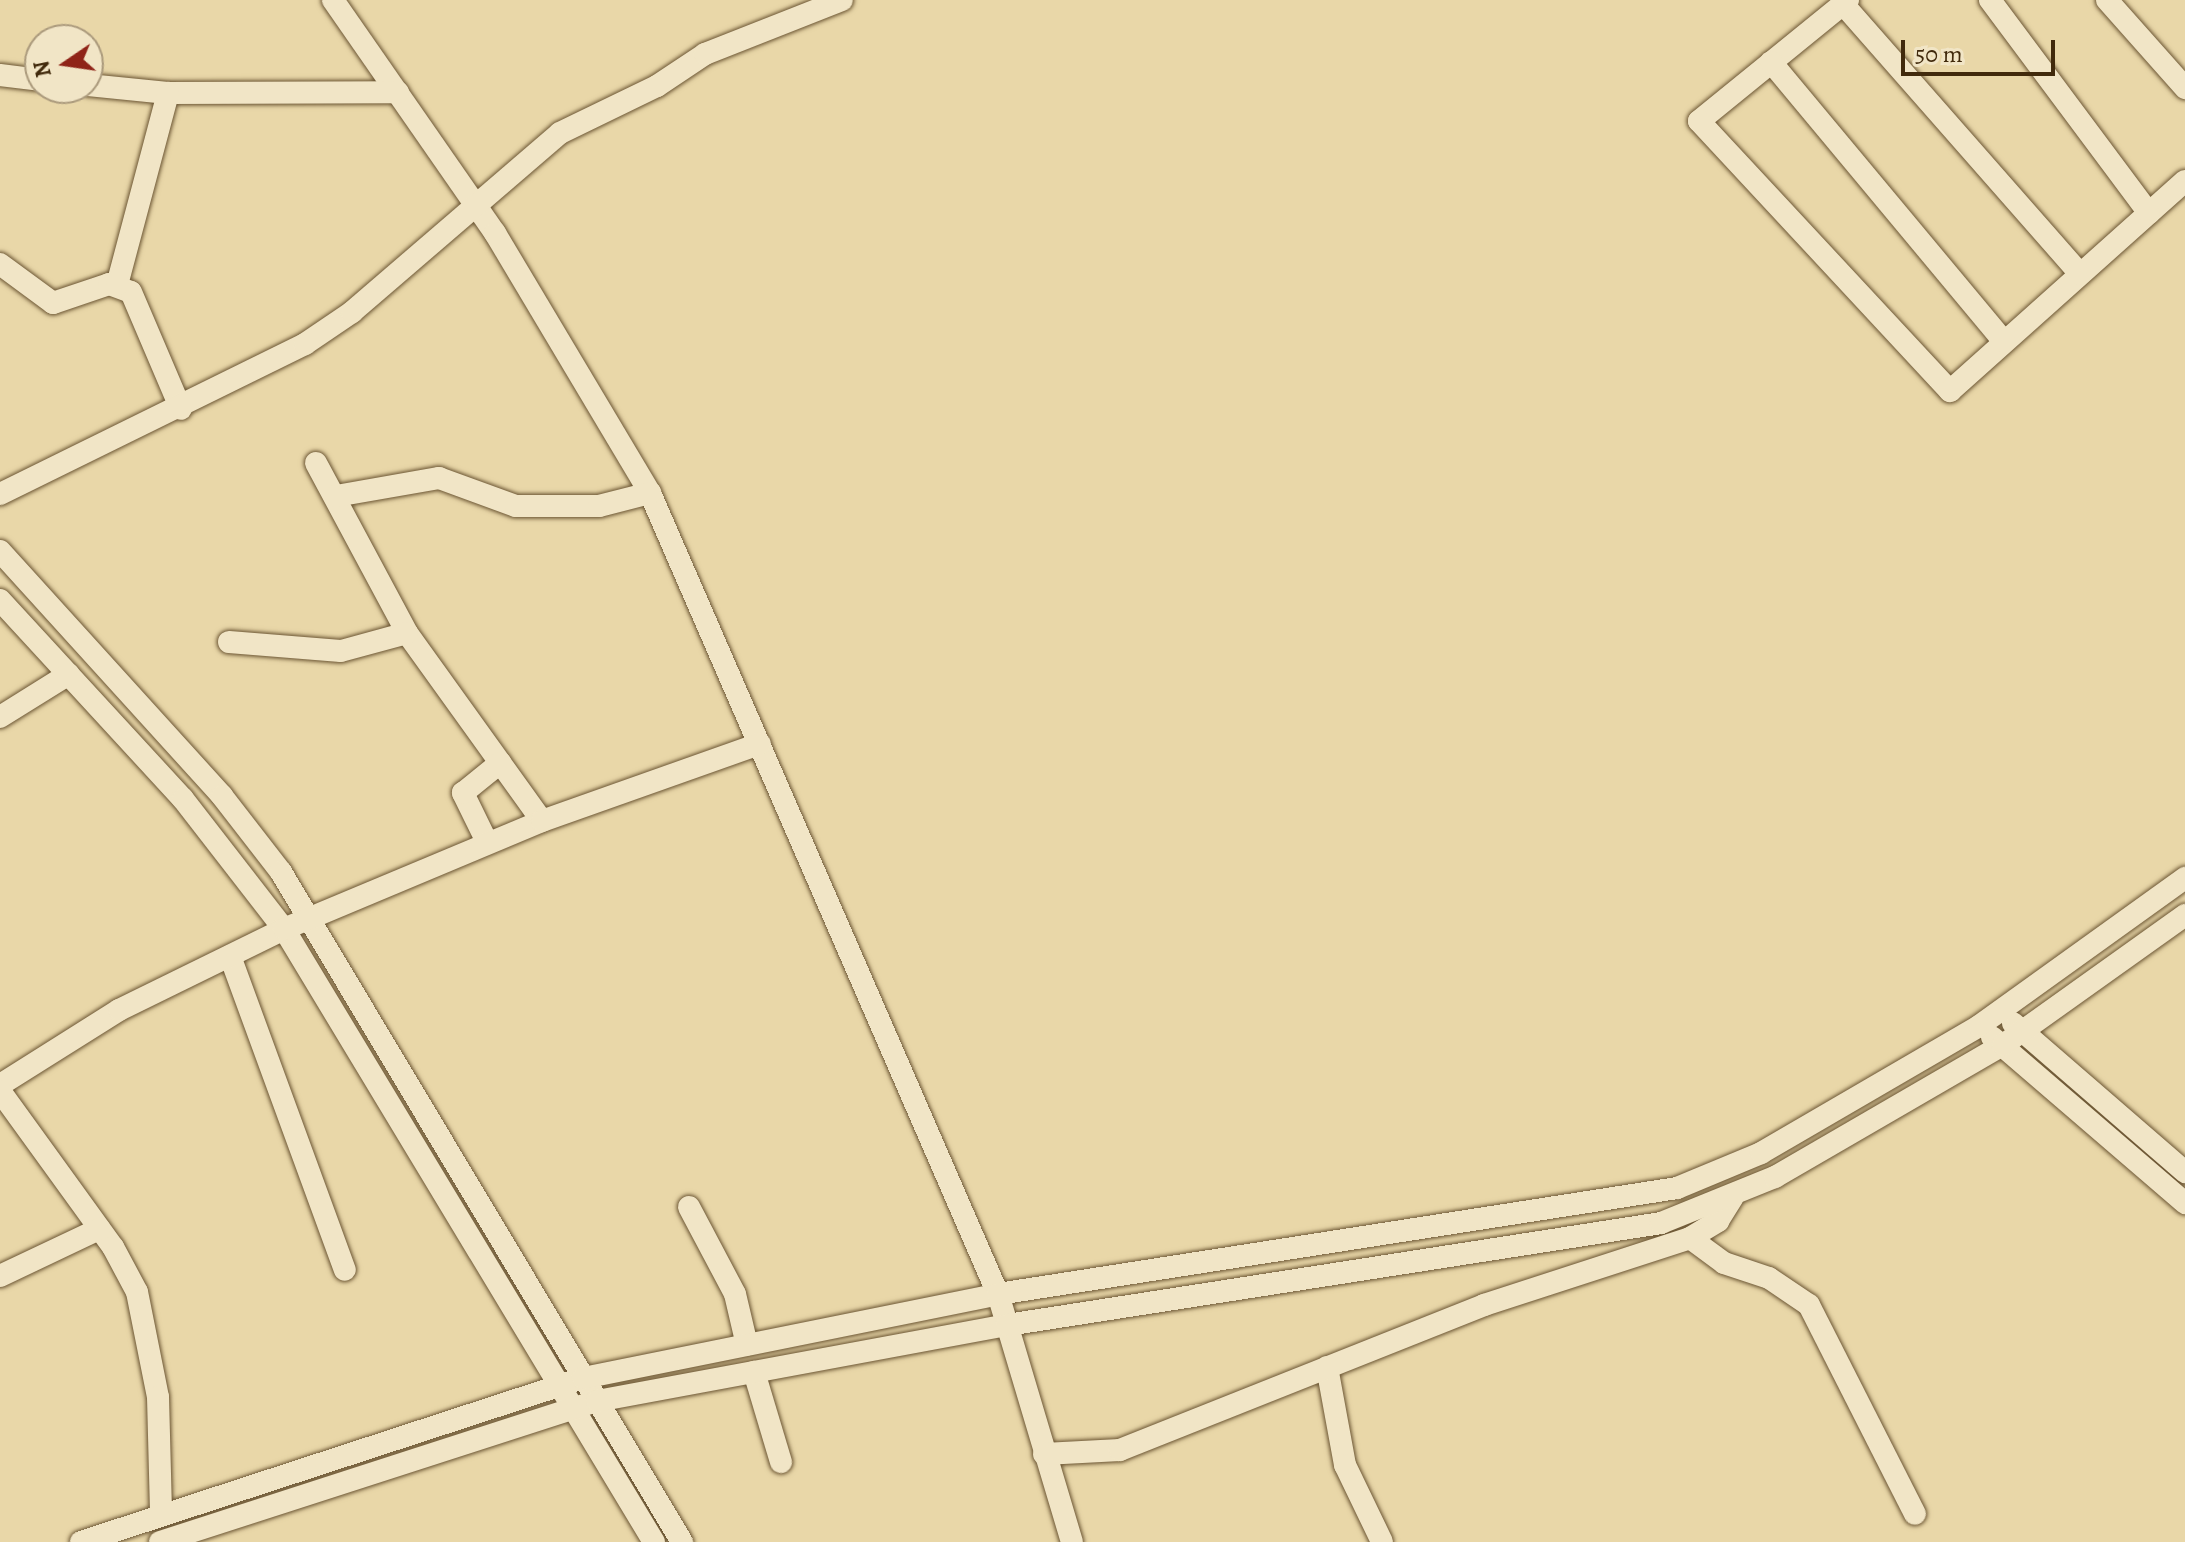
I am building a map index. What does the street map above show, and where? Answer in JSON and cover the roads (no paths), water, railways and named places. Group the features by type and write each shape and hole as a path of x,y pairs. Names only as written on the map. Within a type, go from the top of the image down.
{"street":[{"path":"333,0 472,202 580,369 650,493 998,1294 1072,1542"},
{"path":"0,494 181,409 305,344 352,312 472,202 560,133 657,86 705,54 842,0"},
{"path":"1990,0 2149,213"},
{"path":"2107,0 2185,88"},
{"path":"2080,274 1845,2 1699,121 1950,391 2185,181"},
{"path":"1771,62 2004,342"},
{"path":"0,75 24,78"},
{"path":"104,87 168,93 398,92"},
{"path":"117,285 168,93"},
{"path":"0,264 53,303 117,285"},
{"path":"117,285 136,299 181,409"},
{"path":"316,463 407,633 542,821"},
{"path":"336,496 439,478 516,506 599,506 650,493"},
{"path":"0,551 222,796 310,919 682,1542"},
{"path":"0,600 220,842 284,929 654,1542"},
{"path":"229,642 341,651 407,633"},
{"path":"0,717 69,674"},
{"path":"161,1512 158,1397 144,1321 127,1271 0,1088 119,1010 284,929 487,842 760,744"},
{"path":"487,842 463,793 500,763"},
{"path":"81,1542 161,1512 583,1378 998,1294 1677,1188 1761,1153 1979,1026 2185,878"},
{"path":"160,1542 597,1401 1007,1325 1624,1231 1733,1197 2003,1045 2185,915"},
{"path":"230,956 345,1270"},
{"path":"2000,1012 2185,1172"},
{"path":"1979,1026 2185,1203"},
{"path":"1044,1454 1120,1450 1511,1296 1690,1238 1718,1221 1733,1197"},
{"path":"689,1207 735,1294 747,1345"},
{"path":"0,1276 99,1229"},
{"path":"1690,1238 1724,1263 1769,1278 1809,1305 1915,1514"},
{"path":"1327,1367 1345,1465 1382,1542"},
{"path":"754,1372 781,1462"}]}
